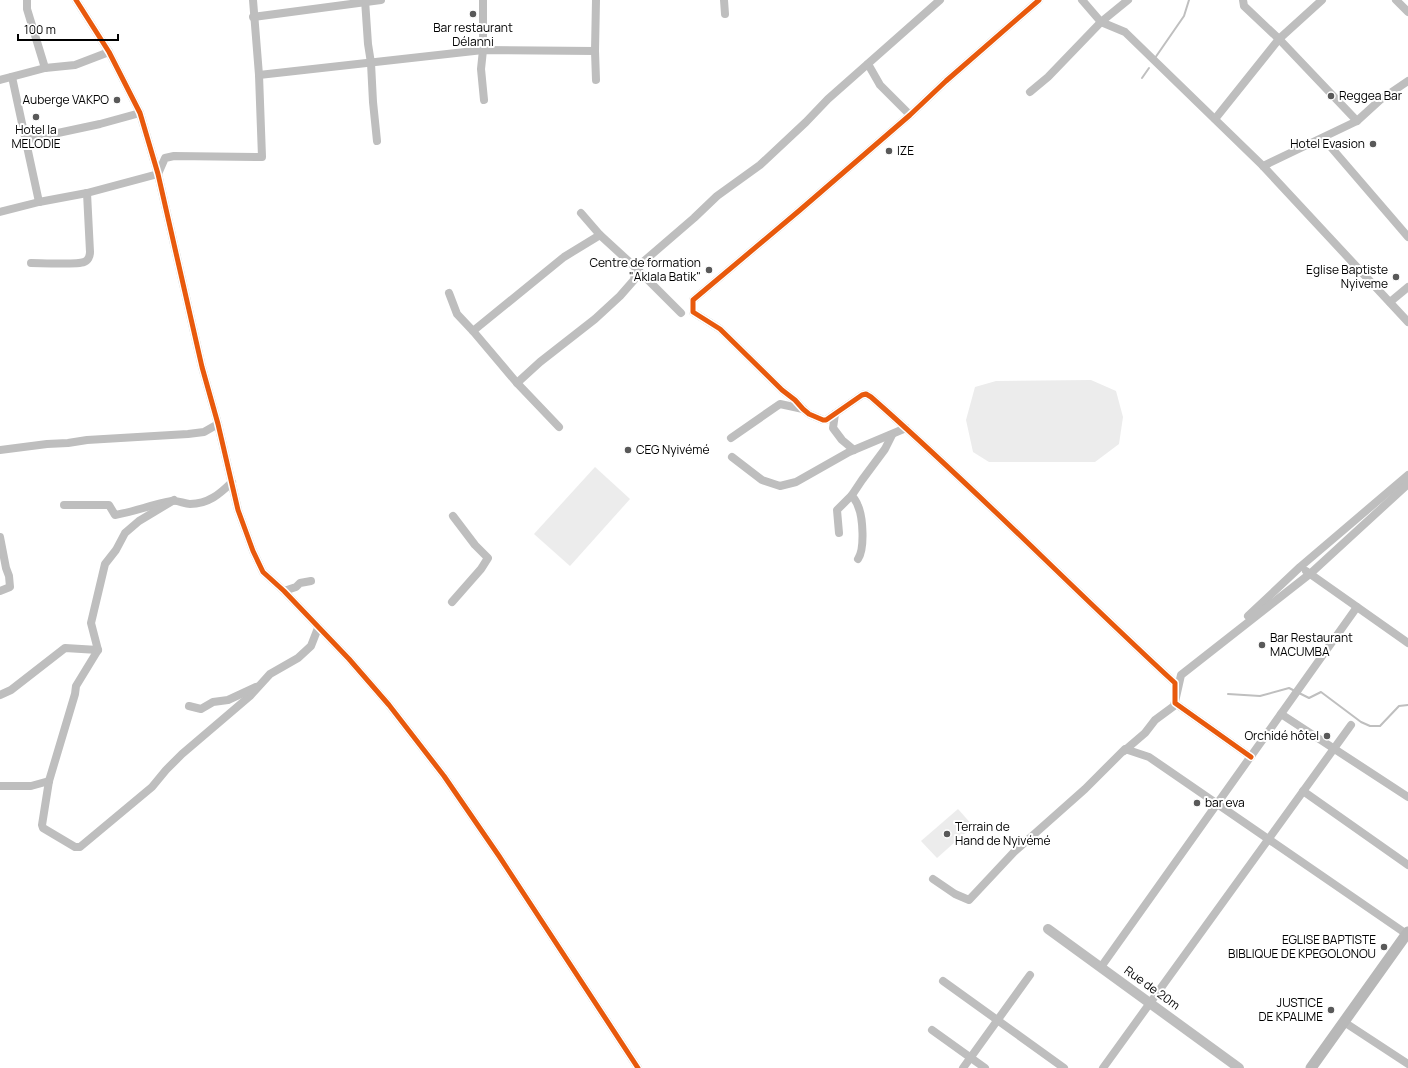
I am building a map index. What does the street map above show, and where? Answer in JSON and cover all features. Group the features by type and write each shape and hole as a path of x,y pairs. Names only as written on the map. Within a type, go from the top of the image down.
{"main road":[{"path":"1311,1068 1408,934"}],"street":[{"path":"27,0 27,9 45,68"},
{"path":"76,0 109,52 140,113 158,174 202,367 218,424 238,510 263,572 284,591 349,659 389,705 444,776 499,856 638,1068"},
{"path":"158,174 165,158 174,156 262,157 259,75 253,17 253,0"},
{"path":"253,17 381,0"},
{"path":"483,0 483,50 481,69 484,100"},
{"path":"596,0 596,80"},
{"path":"724,0 725,14"},
{"path":"517,383 540,362 620,296 634,280 636,268 717,196 760,165 828,99 940,0"},
{"path":"1039,0 946,81 910,115 693,300 693,312 720,329 782,390 809,414 826,420 862,395 866,394 906,428 1022,536 1175,683 1176,703 1251,757"},
{"path":"1082,0 1101,22 1125,32 1263,166 1408,322"},
{"path":"1030,92 1048,77 1101,22 1128,0"},
{"path":"1237,0 1243,3 1279,39 1357,121"},
{"path":"1215,119 1279,39 1322,0"},
{"path":"1396,0 1408,12"},
{"path":"365,1 377,141"},
{"path":"259,75 483,50 595,51"},
{"path":"0,80 45,68 75,65 109,52"},
{"path":"868,64 880,85 910,115"},
{"path":"12,77 39,202"},
{"path":"1263,166 1357,121 1380,100 1408,82"},
{"path":"25,140 100,124 140,113"},
{"path":"1323,138 1408,237"},
{"path":"0,212 39,202 87,193 158,174"},
{"path":"31,263 79,264 84,263 87,260 90,256 90,252 87,193"},
{"path":"581,213 600,235 636,268 680,313"},
{"path":"474,332 564,257 600,235"},
{"path":"1390,302 1408,287"},
{"path":"449,293 457,314 517,383 559,427"},
{"path":"731,438 780,404 803,409"},
{"path":"835,414 833,428 842,440 854,450"},
{"path":"0,450 87,440 188,434 204,432 218,424"},
{"path":"732,457 762,480 780,486 796,482 854,450 906,428"},
{"path":"839,533 837,510 852,495 885,449 892,435"},
{"path":"1175,683 1300,567 1408,475"},
{"path":"64,505 109,505 115,514 126,513 174,500 188,504 203,503 220,494 232,482"},
{"path":"1026,838 1058,807 1145,733 1155,720 1174,706 1181,675 1311,573 1408,484"},
{"path":"852,495 858,505 862,517 862,549 858,558"},
{"path":"174,500 138,521 125,533 116,550 105,564 91,624 98,650 76,686 75,694 49,781 42,826 75,847 80,847 152,787 182,754 229,715 270,674 298,658 311,646 318,628"},
{"path":"452,602 481,569 488,558 475,545 453,516"},
{"path":"0,537 10,587 0,591"},
{"path":"1300,567 1408,642"},
{"path":"1311,573 1357,607"},
{"path":"284,591 296,587 300,583 311,581"},
{"path":"1101,967 1357,607"},
{"path":"0,695 10,690 65,648 98,650"},
{"path":"189,706 201,709 213,702 228,700 260,685"},
{"path":"1281,714 1408,797"},
{"path":"1103,1068 1350,725"},
{"path":"933,879 955,894 969,900 1014,852 1085,789 1125,749 1149,758 1408,934"},
{"path":"0,786 31,786 49,781"},
{"path":"1303,792 1408,865"},
{"name":"Rue de 20m","path":"1048,929 1240,1068"},
{"path":"963,1068 1030,975"},
{"path":"943,981 1064,1068"},
{"path":"1344,1022 1408,1064"},
{"path":"932,1030 984,1068"}],"shaded area":[{"path":"1091,380 1116,391 1123,417 1119,444 1095,462 989,462 973,452 966,420 975,387 996,381"},
{"path":"595,467 630,499 570,566 534,534"},
{"name":"Terrain de Hand de Nyivémé","path":"958,809 973,826 937,858 921,841"}],"waterway":[{"path":"1155,58 1184,16 1189,0"},
{"path":"1142,78 1149,68"},
{"path":"1228,694 1260,696 1289,688 1295,691"},
{"path":"1299,693 1309,698 1321,692 1361,722 1370,726 1380,726 1399,706 1408,705"}],"cycle path":[{"path":"76,0 109,52 140,113 158,174 202,367 218,424 238,510 253,551 263,572 284,591 349,659 389,705 444,776 499,856 638,1068"},
{"path":"1039,0 946,81 910,115 693,300 693,312 720,329 782,390 809,414 826,420 862,395 866,394 871,397 948,467 1175,683 1175,703 1251,757"}],"place":[{"name":"Bar restaurant Délanni","path":"473,14"},
{"name":"Reggea Bar","path":"1331,96"},
{"name":"Auberge VAKPO","path":"117,100"},
{"name":"Hotel la MELODIE","path":"36,117"},
{"name":"Hotel Evasion","path":"1373,144"},
{"name":"IZE","path":"889,151"},
{"name":"Centre de formation \"Aklala Batik\"","path":"709,270"},
{"name":"Eglise Baptiste Nyiveme","path":"1396,277"},
{"name":"CEG Nyivémé","path":"628,450"},
{"name":"Bar Restaurant MACUMBA","path":"1262,645"},
{"name":"Orchidé hôtel","path":"1327,736"},
{"name":"bar eva","path":"1197,803"},
{"name":"Terrain de Hand de Nyivémé","path":"947,834"},
{"name":"EGLISE BAPTISTE BIBLIQUE DE KPEGOLONOU","path":"1384,947"},
{"name":"JUSTICE DE KPALIME","path":"1331,1010"}]}
